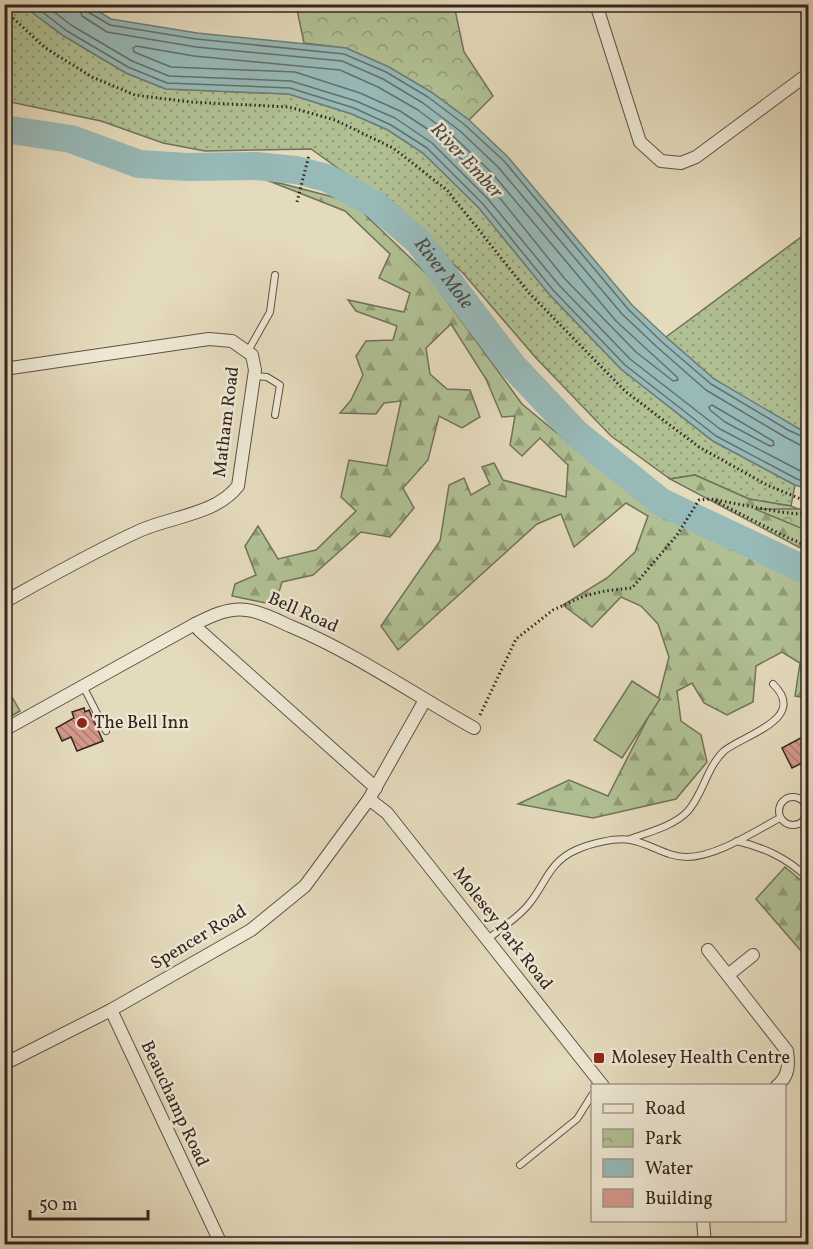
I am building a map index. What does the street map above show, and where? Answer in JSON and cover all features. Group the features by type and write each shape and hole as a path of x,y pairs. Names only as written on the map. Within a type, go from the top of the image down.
{"street":[{"path":"596,4 639,142 661,161 681,163 696,157 808,74"},
{"name":"Matham Road","path":"4,369 209,339 232,342 252,355 255,376 238,486 230,497 216,505 143,529 86,556 4,602"},
{"name":"Bell Road","path":"4,730 195,624 230,610 241,609 257,612 312,635 371,666 474,728"},
{"name":"Molesey Park Road","path":"195,624 372,793 600,1084"},
{"name":"Spencer Road","path":"4,1064 111,1010 251,930 304,886 372,793 425,700"},
{"path":"708,950 787,1051 789,1068 780,1084"},
{"path":"728,975 753,955"},
{"name":"Beauchamp Road","path":"111,1010 221,1245"},
{"path":"703,1222 705,1245"}],"lane":[{"path":"247,352 270,312 275,275"},
{"path":"255,376 267,377 280,385 276,415"},
{"path":"487,940 527,906 559,859 577,849 601,842 630,840 672,823 688,810 724,752 765,728 780,716 784,705 782,692 773,684"},
{"path":"82,685 106,731"},
{"path":"795,796 806,803 807,813 801,823 788,824 780,818 778,808 787,797 795,796"},
{"path":"630,840 674,856 690,857 714,851 780,818"},
{"path":"736,840 775,853 808,878"},
{"path":"520,1166 577,1119 591,1097"}],"path":[{"path":"12,18 44,47 92,77 135,95 190,102 289,107 335,120 393,148 447,190 529,293 626,392 699,447 767,485 808,502"},
{"path":"297,202 309,155"},
{"path":"474,728 516,639 553,610 584,596 632,588 677,535 699,500 711,499 808,515"},
{"path":"711,499 808,546"}],"green space":[{"path":"4,5 22,5 64,36 126,73 166,89 289,94 352,114 388,130 423,153 479,208 549,294 621,369 713,441 795,485 791,506 749,499 695,475 670,479 611,436 536,358 463,273 384,201 311,149 205,151 163,143 101,121 5,101"},
{"path":"296,5 454,5 464,52 493,96 469,120 431,92 388,67 346,48 304,43"},
{"path":"264,179 352,202 428,275 522,404 643,504 808,583 808,698 795,696 800,663 782,652 756,666 753,702 727,715 704,703 692,683 677,691 681,721 701,735 707,762 676,799 593,818 518,804 569,780 608,796 659,696 669,657 658,624 641,606 621,597 592,627 563,605 607,578 635,552 648,516 626,503 574,547 561,514 537,524 398,650 381,626 440,541 449,485 464,478 471,495 490,484 482,467 494,463 503,480 566,497 568,465 540,438 522,456 510,445 515,416 502,417 486,379 451,324 426,348 430,374 447,389 470,390 480,417 462,428 439,416 428,460 403,488 414,508 390,537 361,532 313,575 282,582 275,605 232,596 235,584 256,575 245,546 258,526 278,559 316,550 356,511 341,497 349,460 387,466 401,401 384,403 376,414 340,413 351,400 363,375 356,356 366,341 393,340 397,326 356,311 348,300 404,312 410,293 379,278 390,254 345,211"},
{"path":"808,232 808,434 714,379 666,337"},
{"path":"695,475 749,499 791,506 808,513 808,552 670,479"},
{"path":"755,509 808,509 808,531"},
{"path":"632,681 660,699 622,758 594,740"},
{"path":"4,683 20,711 5,720 4,720"},
{"path":"785,867 808,886 808,959 756,899"}],"water":[{"name":"River Ember","path":"22,5 88,5 111,19 197,33 346,48 389,67 431,92 469,120 508,157 632,305 666,337 714,379 808,434 808,489 795,485 713,441 621,369 549,294 479,208 423,153 388,130 352,114 289,94 166,89 126,73 64,36"}],"building":[{"path":"84,708 85,712 89,710 103,741 77,751 71,737 62,741 56,728 74,718 72,712"},
{"path":"808,734 808,760 792,768 782,748"}],"waterway":[{"name":"River Mole","path":"4,129 71,139 139,164 187,167 256,166 296,170 327,178 376,205 419,242 512,365 577,434 661,502 808,571"}],"place":[{"name":"The Bell Inn","path":"82,723"},
{"name":"Molesey Health Centre","path":"599,1058"}]}
